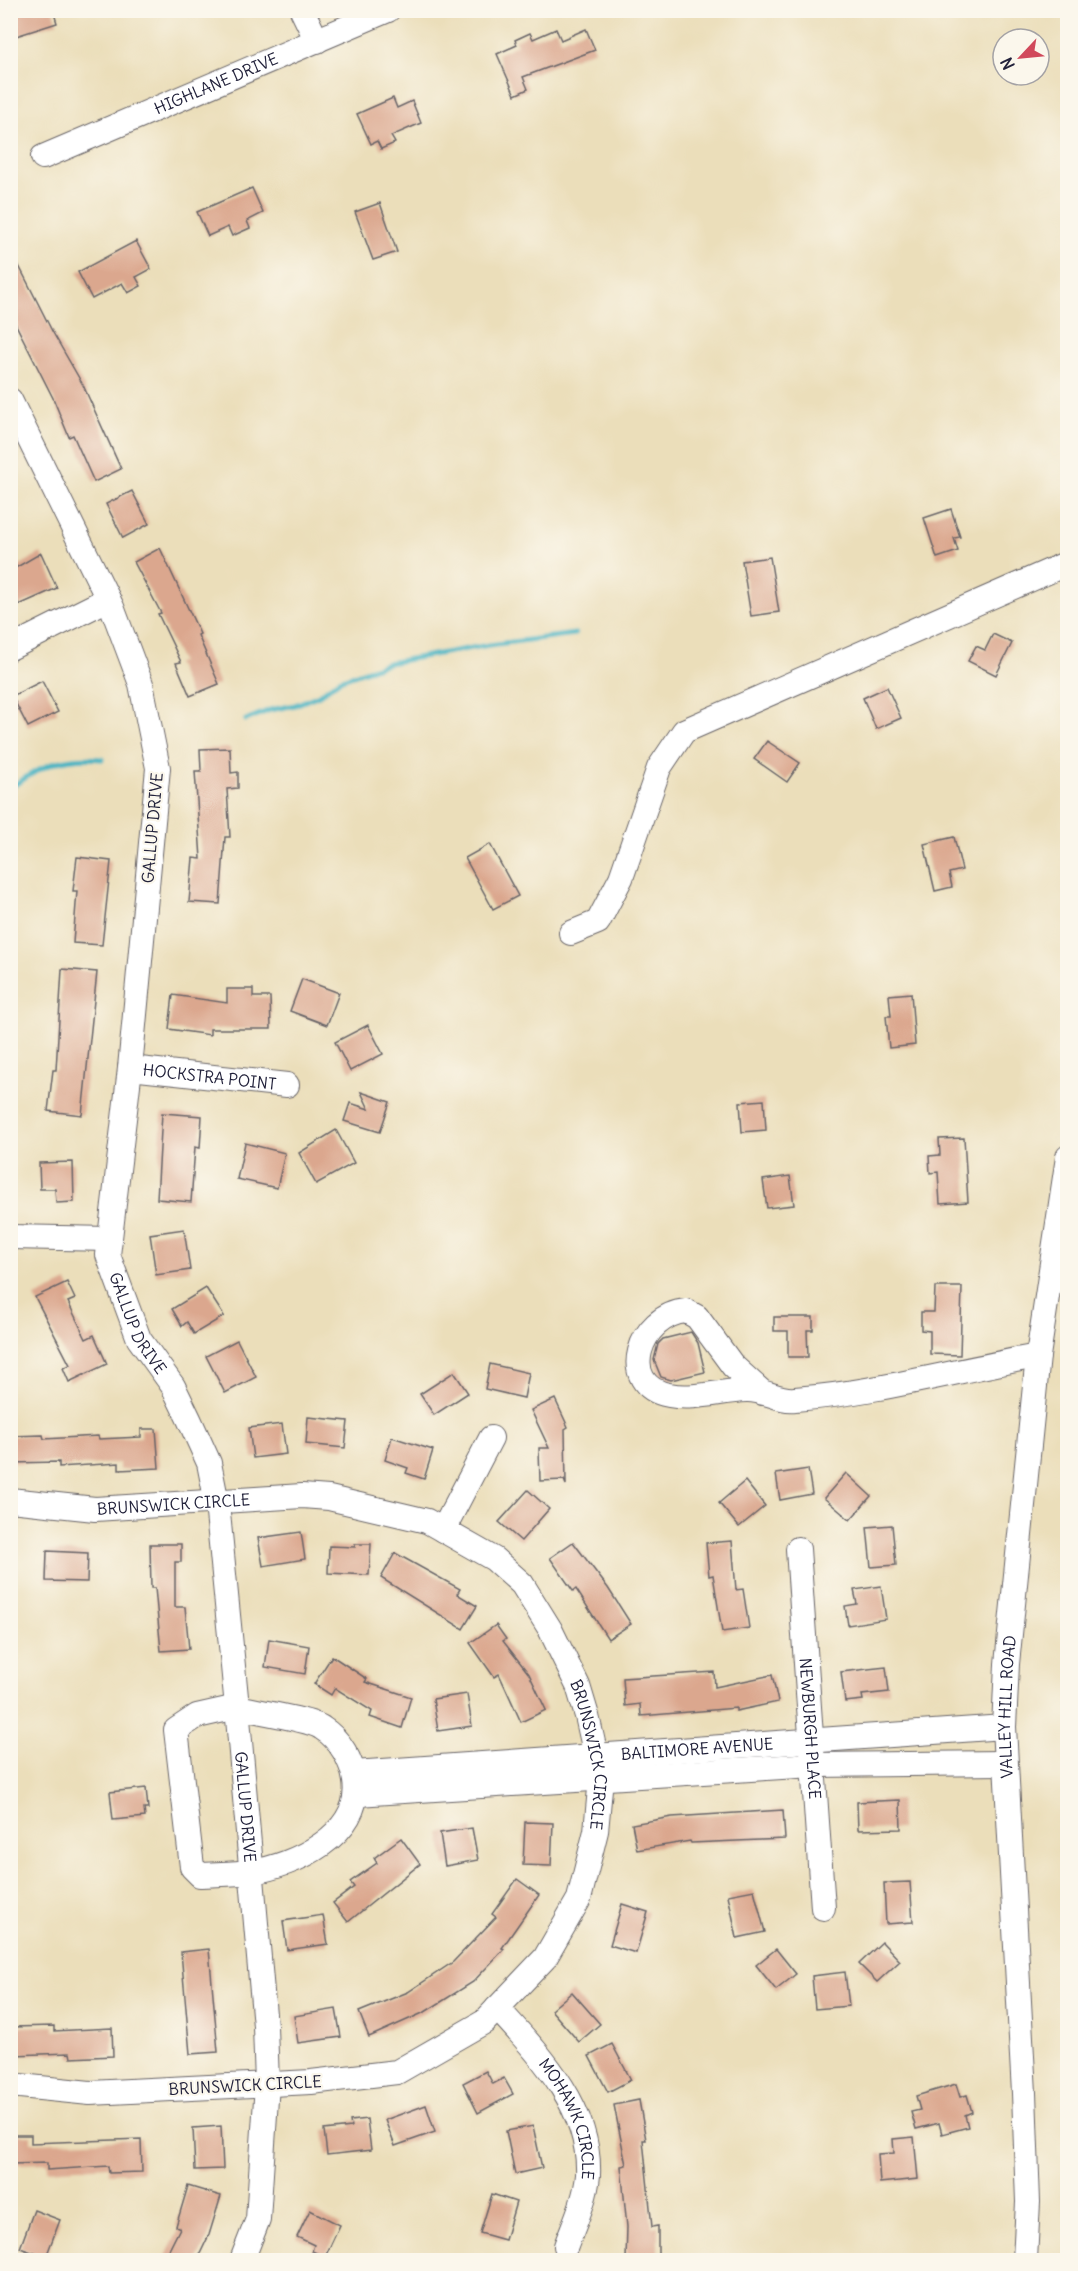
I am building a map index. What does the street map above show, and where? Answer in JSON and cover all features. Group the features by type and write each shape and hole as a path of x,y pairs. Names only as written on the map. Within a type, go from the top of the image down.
{"street":[{"path":"302,10 317,41"},
{"name":"HIGHLANE DRIVE","path":"43,157 388,10"},
{"name":"GALLUP DRIVE","path":"10,400 108,599 141,684 158,768 108,1256 139,1339 173,1386 209,1463 217,1503 252,1872 265,2026 267,2084 258,2218 242,2260"},
{"path":"571,933 598,922 621,878 659,768 684,731 1068,563"},
{"path":"10,648 108,599"},
{"name":"HOCKSTRA POINT","path":"129,1068 287,1085"},
{"name":"VALLEY HILL ROAD","path":"1025,2260 1028,2202 1024,2093 1004,1763 1004,1727 1007,1664 1038,1356 1068,1157"},
{"path":"10,1237 110,1239"},
{"path":"764,1393 733,1366 696,1317 686,1311 663,1317 648,1331 640,1345 641,1375 654,1391 671,1396 750,1390 792,1400 827,1396 1038,1356"},
{"path":"443,1530 491,1438"},
{"name":"BRUNSWICK CIRCLE","path":"10,1500 95,1509 302,1496 329,1498 427,1521 494,1559 522,1584 550,1629 578,1686 587,1716 597,1768 596,1831 579,1899 545,1958 484,2022 397,2072 311,2082 90,2093 10,2085"},
{"name":"NEWBURGH PLACE","path":"798,1549 823,1908"},
{"path":"237,1707 321,1727 342,1746 356,1783 347,1820 324,1842 292,1860 252,1872 200,1875 192,1867 176,1730 197,1716 237,1707"},
{"name":"BALTIMORE AVENUE","path":"356,1783 812,1754 1004,1727"},
{"name":"BALTIMORE AVENUE","path":"812,1754 1004,1763"},
{"name":"MOHAWK CIRCLE","path":"497,2008 541,2056 569,2098 583,2134 588,2175 578,2214 566,2246"}],"building":[{"path":"10,10 53,10 57,23 10,38"},
{"path":"556,29 561,40 586,29 595,50 523,77 528,89 515,95 497,54 517,45 515,40 530,33 533,39"},
{"path":"393,98 397,108 412,101 421,123 391,136 395,143 381,149 377,141 371,144 357,114"},
{"path":"252,188 263,213 247,221 250,228 232,236 228,227 208,236 197,212"},
{"path":"380,203 397,252 373,260 355,212"},
{"path":"136,241 151,269 136,277 141,286 128,293 122,283 92,299 78,272"},
{"path":"10,248 52,331 83,385 121,469 94,482 73,435 69,437 53,398 10,313"},
{"path":"132,491 149,524 123,538 106,504"},
{"path":"951,509 960,537 954,538 958,551 937,558 924,518"},
{"path":"160,548 200,634 198,635 219,684 190,696 176,663 181,662 158,614 161,613 134,562"},
{"path":"41,553 57,588 19,605 10,585 10,571"},
{"path":"770,557 779,612 751,616 742,561"},
{"path":"993,634 1012,643 996,675 968,661 976,646 985,650"},
{"path":"42,681 58,712 28,727 12,696"},
{"path":"887,687 901,718 876,729 863,698"},
{"path":"767,741 800,763 787,782 754,759"},
{"path":"230,748 231,773 238,772 238,788 227,789 230,837 225,837 220,904 189,902 193,858 201,859 195,771 201,771 200,749"},
{"path":"954,837 962,870 949,873 952,887 935,891 924,844"},
{"path":"490,844 518,896 493,909 465,858"},
{"path":"77,857 111,861 102,945 73,943 77,891 73,891"},
{"path":"62,969 97,972 82,1115 48,1111 53,1070 56,1070"},
{"path":"302,979 339,993 327,1025 290,1011"},
{"path":"227,989 253,989 253,997 270,997 271,1029 210,1029 210,1035 169,1029 173,995 227,1003"},
{"path":"911,993 915,1045 889,1048 886,1016 891,1016 889,995"},
{"path":"368,1025 383,1054 350,1071 335,1042"},
{"path":"361,1092 390,1102 380,1132 344,1121 350,1103 369,1109"},
{"path":"764,1100 766,1130 742,1132 740,1102"},
{"path":"162,1113 202,1116 200,1148 195,1147 191,1202 157,1199"},
{"path":"336,1130 354,1163 316,1184 299,1153"},
{"path":"964,1138 968,1202 940,1204 938,1172 930,1173 929,1156 940,1155 939,1139"},
{"path":"245,1143 285,1153 277,1188 237,1179"},
{"path":"73,1162 74,1202 56,1203 55,1189 40,1189 39,1163"},
{"path":"790,1176 794,1205 767,1208 763,1180"},
{"path":"184,1229 190,1270 156,1275 150,1234"},
{"path":"67,1282 75,1299 68,1302 86,1339 94,1335 107,1364 69,1382 63,1368 70,1365 35,1297"},
{"path":"935,1287 962,1287 960,1355 930,1354 930,1331 921,1330 921,1312 934,1312"},
{"path":"206,1288 224,1316 194,1334 187,1322 182,1326 172,1309"},
{"path":"774,1317 813,1317 813,1330 807,1330 808,1357 788,1357 788,1331 774,1331"},
{"path":"691,1332 698,1343 705,1372 671,1380 661,1377 654,1360 658,1344 663,1339"},
{"path":"237,1340 256,1377 225,1393 206,1356"},
{"path":"490,1364 529,1373 524,1398 485,1389"},
{"path":"454,1372 468,1393 434,1415 420,1394"},
{"path":"555,1399 568,1427 565,1429 566,1485 564,1480 540,1481 539,1448 549,1448 531,1410"},
{"path":"308,1417 348,1421 345,1448 306,1444"},
{"path":"282,1424 286,1454 253,1458 249,1428"},
{"path":"141,1429 156,1429 159,1468 119,1470 119,1463 59,1467 59,1462 10,1463 10,1436 43,1435 44,1439 98,1436 99,1439 141,1437"},
{"path":"392,1437 433,1450 424,1479 406,1473 408,1468 385,1460"},
{"path":"808,1469 812,1494 780,1500 776,1474"},
{"path":"846,1473 871,1496 850,1520 824,1498"},
{"path":"745,1481 765,1506 739,1527 719,1503"},
{"path":"528,1490 549,1509 521,1541 499,1522"},
{"path":"892,1525 896,1565 871,1567 867,1527"},
{"path":"301,1532 305,1559 263,1566 258,1538"},
{"path":"732,1541 736,1590 743,1589 749,1628 722,1632 713,1575 709,1576 706,1543"},
{"path":"573,1542 608,1588 631,1624 608,1639 576,1589 573,1591 550,1558"},
{"path":"150,1544 181,1544 181,1562 175,1562 175,1607 185,1607 189,1649 161,1651 155,1588 151,1588"},
{"path":"355,1544 371,1544 369,1575 328,1573 329,1546 355,1547"},
{"path":"47,1551 88,1553 87,1582 46,1581"},
{"path":"395,1553 460,1589 457,1594 477,1606 463,1629 381,1578"},
{"path":"881,1586 886,1619 848,1625 845,1606 857,1604 854,1590"},
{"path":"496,1625 506,1639 503,1641 529,1674 546,1710 521,1722 499,1674 494,1677 470,1643"},
{"path":"269,1639 309,1646 305,1674 265,1667"},
{"path":"332,1656 367,1679 365,1682 411,1697 402,1728 370,1717 372,1711 335,1688 331,1695 314,1684"},
{"path":"886,1667 889,1692 862,1695 863,1700 845,1702 841,1672"},
{"path":"714,1672 715,1687 772,1675 778,1702 736,1711 736,1708 641,1716 640,1704 625,1706 623,1678"},
{"path":"467,1694 472,1726 438,1731 433,1699"},
{"path":"146,1788 148,1809 144,1809 145,1817 113,1820 110,1792"},
{"path":"900,1800 901,1829 858,1830 857,1802"},
{"path":"783,1810 785,1839 691,1843 690,1841 637,1850 632,1824 672,1817"},
{"path":"525,1822 553,1823 551,1866 523,1865"},
{"path":"472,1828 478,1860 445,1866 440,1833"},
{"path":"401,1838 420,1864 348,1922 333,1903 354,1887 350,1882 377,1863 374,1858"},
{"path":"517,1879 539,1895 502,1948 504,1949 473,1982 425,2012 369,2037 359,2012 408,1992 453,1962 496,1917 492,1914"},
{"path":"910,1882 913,1922 886,1924 884,1883"},
{"path":"754,1890 765,1932 737,1938 728,1895"},
{"path":"622,1904 648,1912 636,1953 610,1945"},
{"path":"323,1915 328,1944 287,1950 283,1921"},
{"path":"882,1942 900,1961 877,1982 859,1964"},
{"path":"209,1949 218,2052 190,2054 181,1952"},
{"path":"776,1949 796,1974 776,1990 756,1965"},
{"path":"845,1972 849,2006 815,2009 812,1976"},
{"path":"572,1992 600,2024 579,2042 551,2010"},
{"path":"336,2009 341,2037 298,2043 294,2016"},
{"path":"54,2026 54,2031 112,2028 113,2056 71,2058 70,2053 13,2055 12,2027"},
{"path":"612,2044 631,2080 608,2092 589,2056"},
{"path":"486,2071 493,2084 504,2078 513,2094 478,2113 463,2083"},
{"path":"956,2084 960,2097 967,2095 972,2112 965,2115 968,2127 942,2134 939,2123 916,2129 911,2112 920,2110 916,2096"},
{"path":"639,2100 646,2140 643,2140 652,2227 658,2226 658,2260 626,2260 627,2227 621,2166 626,2165 614,2105"},
{"path":"426,2105 435,2132 395,2146 385,2120"},
{"path":"367,2119 371,2150 327,2155 324,2130 351,2127 350,2121"},
{"path":"221,2126 223,2169 195,2170 193,2128"},
{"path":"533,2126 542,2168 515,2174 506,2131"},
{"path":"10,2135 31,2135 31,2143 141,2139 142,2172 109,2173 108,2166 47,2170 47,2163 10,2164"},
{"path":"914,2137 918,2179 880,2183 878,2154 894,2153 893,2139"},
{"path":"188,2186 221,2196 209,2235 197,2260 164,2260 180,2228 176,2226"},
{"path":"492,2194 516,2202 505,2240 480,2233"},
{"path":"34,2210 60,2220 46,2257 20,2248"},
{"path":"310,2210 340,2225 325,2257 312,2251 314,2245 297,2237"}],"waterway":[{"path":"246,720 270,710 295,705 319,695 339,680 388,663 489,645 575,634"},
{"path":"10,788 53,763 75,759 102,759"}]}
